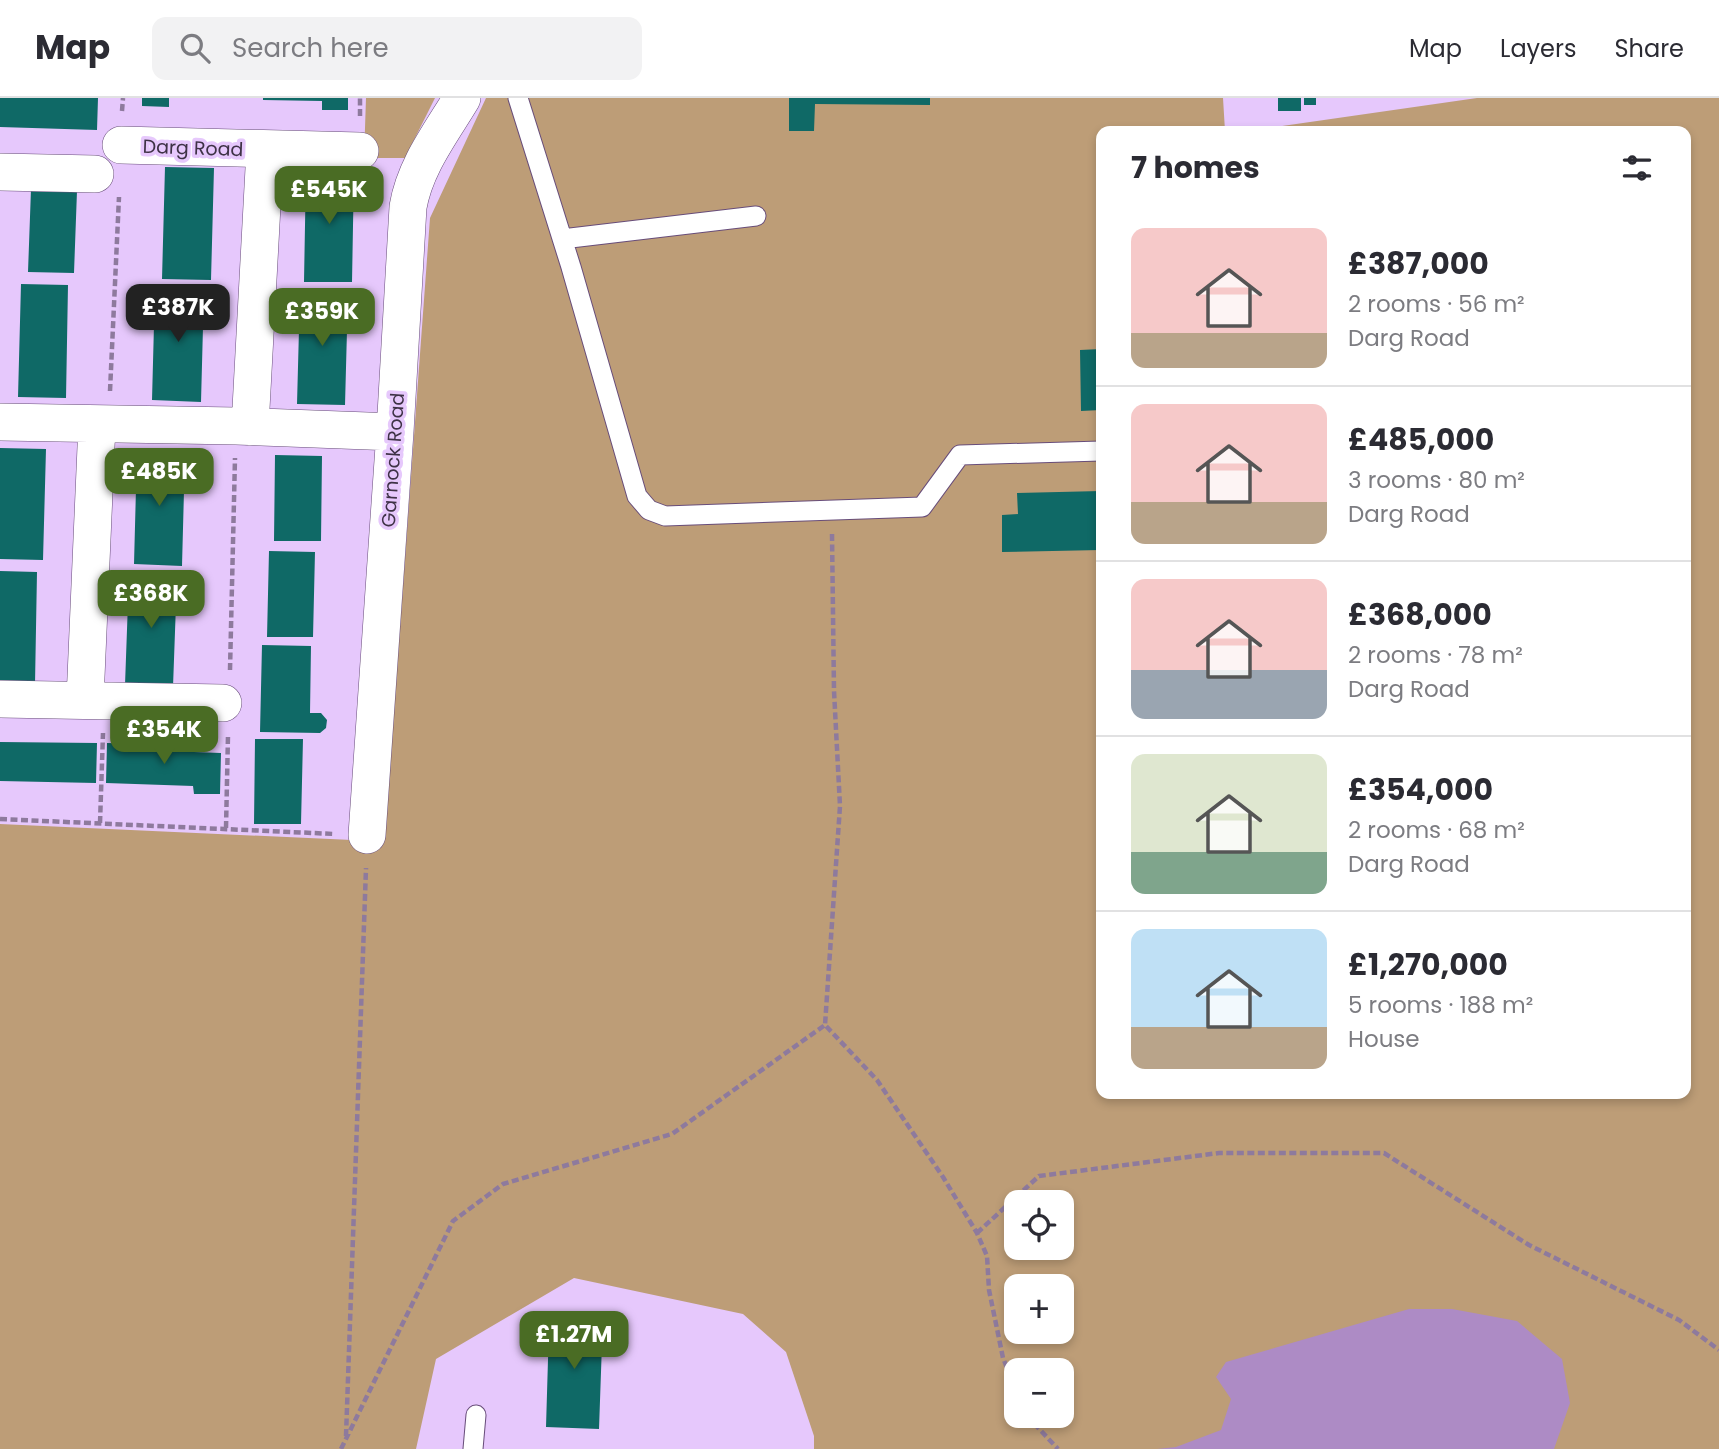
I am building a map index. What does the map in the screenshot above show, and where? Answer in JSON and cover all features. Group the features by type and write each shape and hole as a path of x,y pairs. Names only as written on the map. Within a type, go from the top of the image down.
{"street":[{"name":"Garnock Road","path":"367,835 408,207 412,186 421,166 462,98"},
{"name":"Darg Road","path":"121,145 360,151"},
{"name":"Darg Road","path":"243,426 265,150"},
{"path":"0,173 107,181"},
{"path":"0,422 243,426 395,432"},
{"path":"94,700 103,424"},
{"path":"0,699 227,703"}],"lane":[{"path":"518,98 637,496 649,510 665,516 922,507 960,455 1096,451"},
{"path":"562,239 756,216"},
{"path":"473,1449 476,1415"}],"path":[{"path":"103,424 107,181"},
{"path":"226,828 227,703 243,426"},
{"path":"831,511 834,691 840,806 834,908 824,1005 825,1025 877,1080 943,1177 977,1233 987,1256 989,1290 1004,1360"},
{"path":"94,700 100,823"},
{"path":"0,819 367,835 346,1436"},
{"path":"341,1449 453,1221 503,1184 672,1134 825,1025"},
{"path":"977,1233 1039,1175 1219,1153 1384,1153 1528,1245 1679,1320 1719,1350"},
{"path":"1038,1428 1058,1449"}],"shaded area":[{"path":"366,98 435,98 405,158 364,158"},
{"path":"486,98 1223,98 1225,126 1096,126 1096,1099 1691,1099 1691,126 1282,126 1477,98 1719,98 1719,1449 814,1449 814,1436 786,1352 743,1314 574,1278 436,1359 416,1449 0,1449 0,824 374,841 391,749 430,218"},
{"path":"1409,1309 1452,1309 1517,1321 1562,1359 1570,1403 1554,1449 1157,1449 1176,1447 1221,1430 1231,1399 1216,1377 1226,1362"}],"building":[{"path":"0,98 98,98 97,130 0,127"},
{"path":"142,98 169,98 169,107 142,106"},
{"path":"263,98 348,98 348,110 322,110 322,101"},
{"path":"789,98 930,98 930,105 815,104 814,131 789,131"},
{"path":"1278,98 1301,98 1301,111 1278,111"},
{"path":"1304,98 1316,98 1316,105 1304,105"},
{"path":"165,167 214,168 211,280 162,279"},
{"path":"306,169 354,170 352,282 304,282"},
{"path":"31,189 77,191 74,273 28,272"},
{"path":"21,284 68,285 66,398 18,397"},
{"path":"155,287 204,289 201,402 152,400"},
{"path":"300,292 348,293 345,405 297,404"},
{"path":"1096,349 1096,410 1081,411 1080,350"},
{"path":"0,448 46,449 43,560 0,559"},
{"path":"137,451 185,453 182,566 134,564"},
{"path":"275,455 322,456 321,541 274,541"},
{"path":"1096,491 1096,550 1002,552 1002,515 1018,514 1017,493"},
{"path":"269,551 315,552 313,637 267,637"},
{"path":"0,571 37,572 35,684 0,683"},
{"path":"129,574 177,576 173,687 125,685"},
{"path":"262,645 311,646 310,713 321,713 327,720 326,728 320,733 260,732"},
{"path":"255,739 303,739 301,824 254,824"},
{"path":"0,742 97,743 96,783 0,781"},
{"path":"107,743 195,745 194,752 221,753 220,794 194,794 193,786 106,783"},
{"path":"546,1313 603,1315 599,1429 546,1427 549,1326 546,1326"}]}
